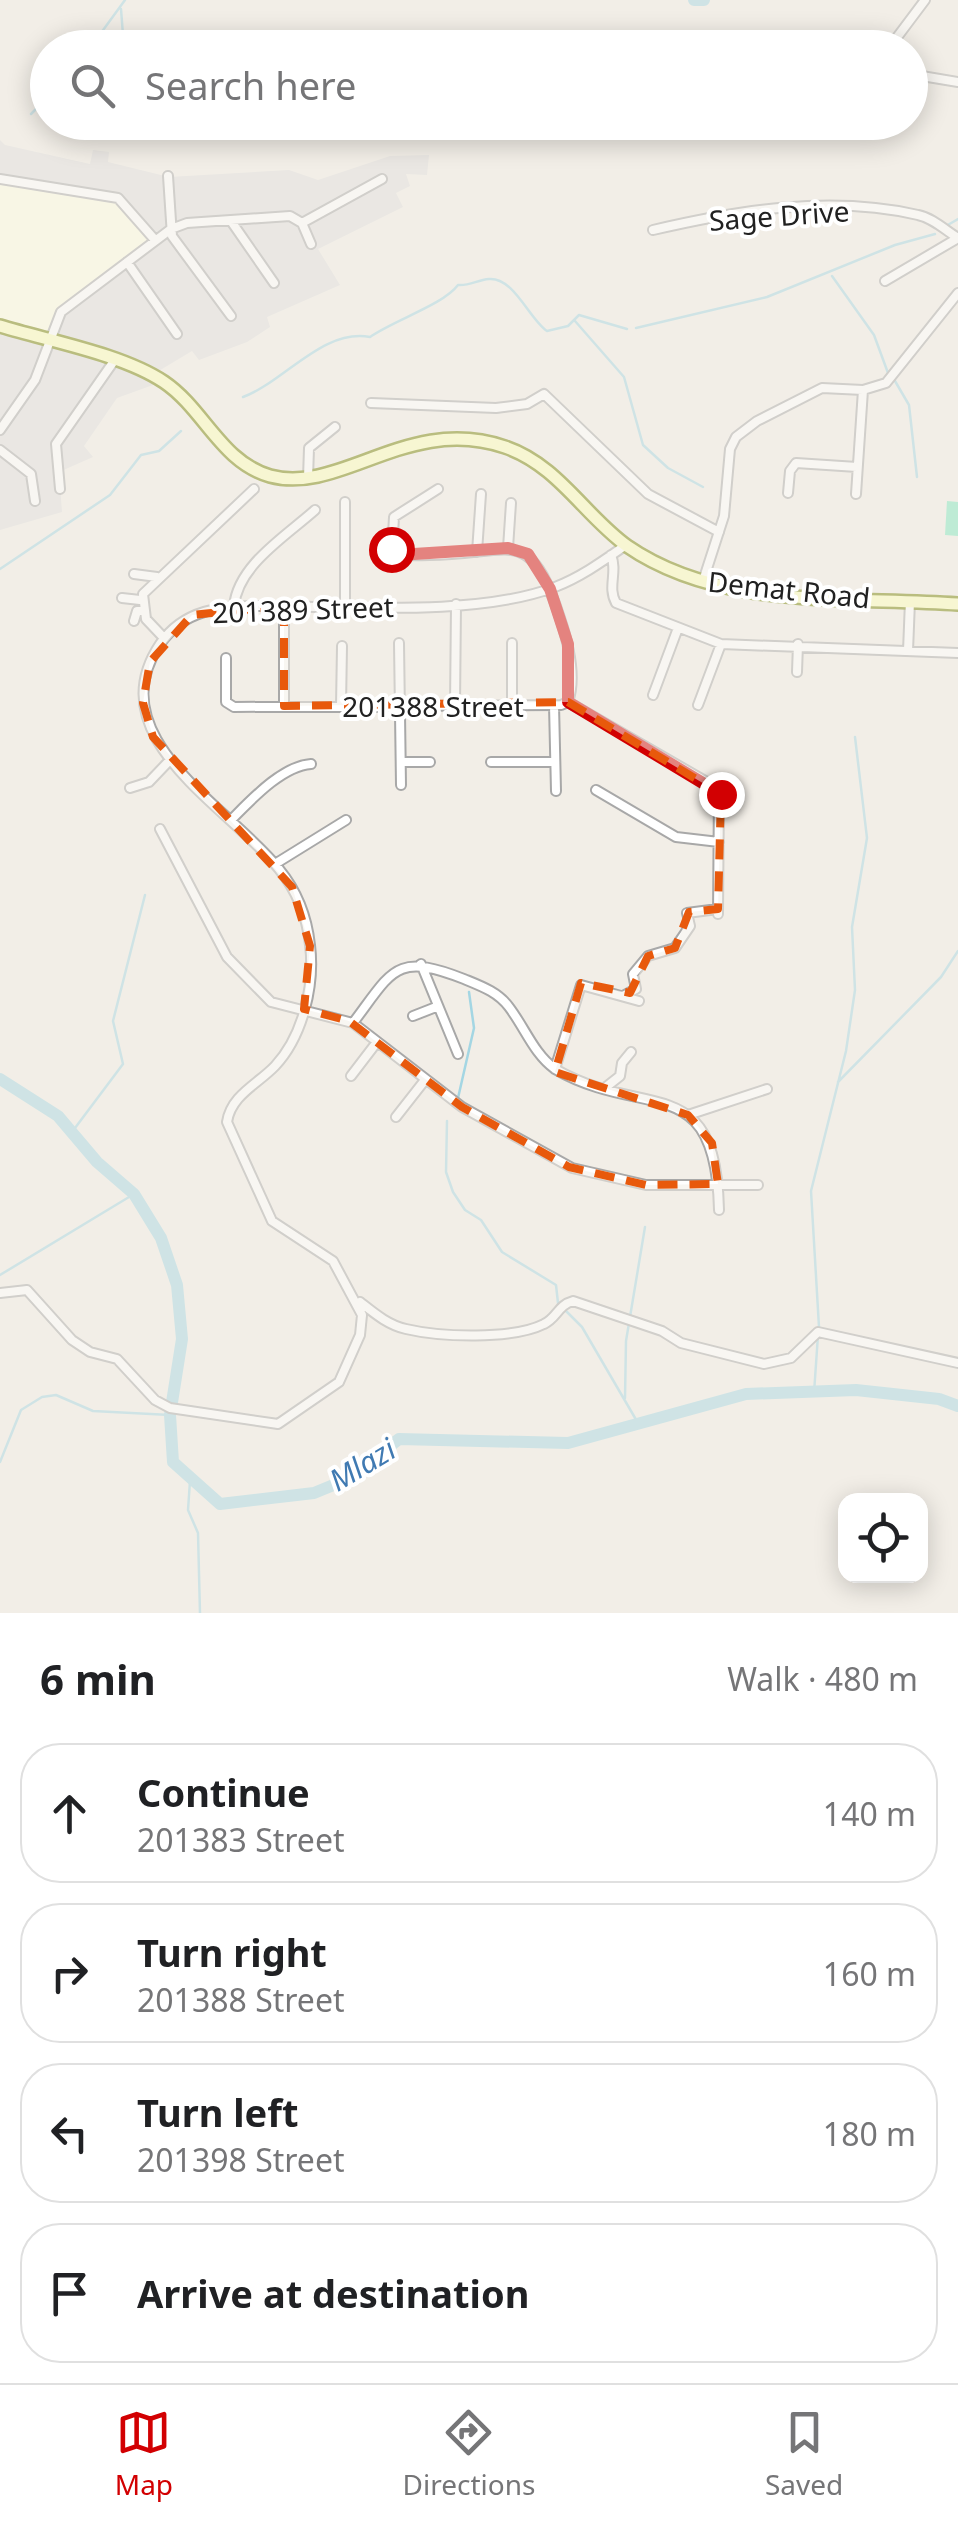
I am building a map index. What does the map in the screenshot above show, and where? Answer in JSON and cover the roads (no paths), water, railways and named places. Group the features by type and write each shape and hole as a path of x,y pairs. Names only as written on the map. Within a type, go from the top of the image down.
{"street":[{"path":"902,30 924,0"},
{"path":"928,77 958,82"},
{"path":"168,176 170,229 231,316"},
{"path":"0,179 118,198 154,240"},
{"path":"302,223 382,179"},
{"name":"Sage Drive","path":"654,230 712,215 810,207 919,215 958,238"},
{"path":"0,430 35,380 48,340 67,305 170,229 187,223 290,216 302,223 311,244"},
{"path":"231,221 274,282"},
{"path":"885,282 958,238"},
{"path":"127,262 178,334"},
{"path":"703,582 719,532 730,449 739,434 822,388 863,390 889,380 958,292"},
{"name":"Demat Road","path":"0,326 114,361 173,389 248,467 280,478 308,478 420,441 485,441 524,454 552,473 626,545 703,582 755,592 958,604"},
{"path":"60,489 56,444 114,361"},
{"path":"856,494 863,390"},
{"path":"371,403 496,408 527,404 544,394 648,494 719,532"},
{"path":"308,478 309,448 335,427"},
{"path":"0,450 31,474 35,501"},
{"path":"788,493 790,471 796,463 857,467"},
{"path":"134,621 158,577 254,489"},
{"path":"438,489 394,517 392,552 430,555 508,548 521,550 535,560 550,589 568,644 568,702 718,789 718,911 687,913 690,926 675,948 648,956 633,974 636,989 623,996"},
{"path":"477,552 481,494"},
{"path":"344,605 345,502"},
{"path":"508,548 510,503"},
{"path":"234,606 236,589 246,574 315,510"},
{"name":"201389 Street","path":"164,638 192,615 234,606 456,604 550,589 626,545"},
{"path":"612,555 612,595 616,603 721,644 798,644 958,654"},
{"path":"134,574 158,577"},
{"path":"0,1293 27,1290 72,1340 90,1352 118,1359 148,1394 170,1408 268,1424 293,1416 339,1382 363,1322 356,1299 333,1261 272,1221 230,1134 231,1106 282,1057 304,1009 311,978 308,931 292,887 275,864 170,760 153,737 143,703 150,662 164,638 141,605 122,598"},
{"path":"908,651 910,601"},
{"path":"455,706 456,604"},
{"path":"284,606 284,706"},
{"path":"653,695 678,628"},
{"path":"398,643 401,785"},
{"path":"512,644 512,706"},
{"path":"698,705 721,644"},
{"path":"797,672 798,644"},
{"path":"341,706 342,646"},
{"name":"201388 Street","path":"226,658 227,704 554,706 568,702"},
{"path":"554,706 556,791"},
{"path":"130,788 149,782 170,760"},
{"path":"400,762 430,762"},
{"path":"492,762 554,762"},
{"path":"232,820 258,794 300,765 311,764"},
{"path":"596,790 676,837 720,842"},
{"path":"275,864 346,820"},
{"path":"160,829 231,962 271,1002 352,1023 462,1107 578,1170 646,1185 758,1185"},
{"path":"352,1023 392,974 421,964 501,998 555,1069 688,1115 712,1143 718,1210"},
{"path":"421,964 458,1054"},
{"path":"555,1069 581,985 638,1000"},
{"path":"413,1016 436,1007"},
{"path":"351,1076 377,1042"},
{"path":"606,1088 620,1076 622,1063 632,1052"},
{"path":"396,1117 426,1080"},
{"path":"688,1115 768,1090"},
{"path":"356,1299 385,1321 406,1330 468,1336 542,1326 562,1304 573,1301 662,1331 682,1344 764,1364 791,1358 818,1332 958,1360"}],"waterway":[{"path":"103,30 125,0"},
{"name":"Mlazi","path":"694,0 704,0"},
{"path":"121,9 123,30"},
{"path":"946,226 958,219"},
{"path":"636,328 767,297 895,245 935,234"},
{"path":"832,276 874,335 888,373"},
{"path":"243,397 336,340 370,337 441,299 458,285 489,279 514,291 547,331 568,326 579,315 627,329"},
{"path":"575,321 624,377 643,445 668,468 703,487"},
{"path":"895,381 909,405 917,477"},
{"path":"0,569 110,495 141,455 159,451 181,431"},
{"path":"819,1327 811,1191 846,1051 855,990 852,927 867,838 855,737"},
{"path":"72,1132 123,1064 113,1021 145,895"},
{"path":"838,1082 941,977 958,951"},
{"path":"458,1098 474,1028 469,992"},
{"name":"Mlazi","path":"0,1079 58,1116 97,1162 134,1194 161,1238 177,1285 182,1339 170,1415 173,1462 220,1504 314,1493 348,1479 399,1439 568,1443 746,1394 856,1390 939,1399 958,1406"},
{"path":"447,1121 446,1172 453,1192 465,1210 481,1220 502,1252 556,1285 558,1303 582,1327 638,1423"},
{"path":"0,1275 134,1194"},
{"path":"625,1398 626,1341 645,1227"},
{"path":"814,1393 818,1335"},
{"path":"0,1462 21,1410 42,1397 56,1395 93,1411 170,1415"},
{"path":"190,1481 188,1510 198,1533 200,1613"}]}
